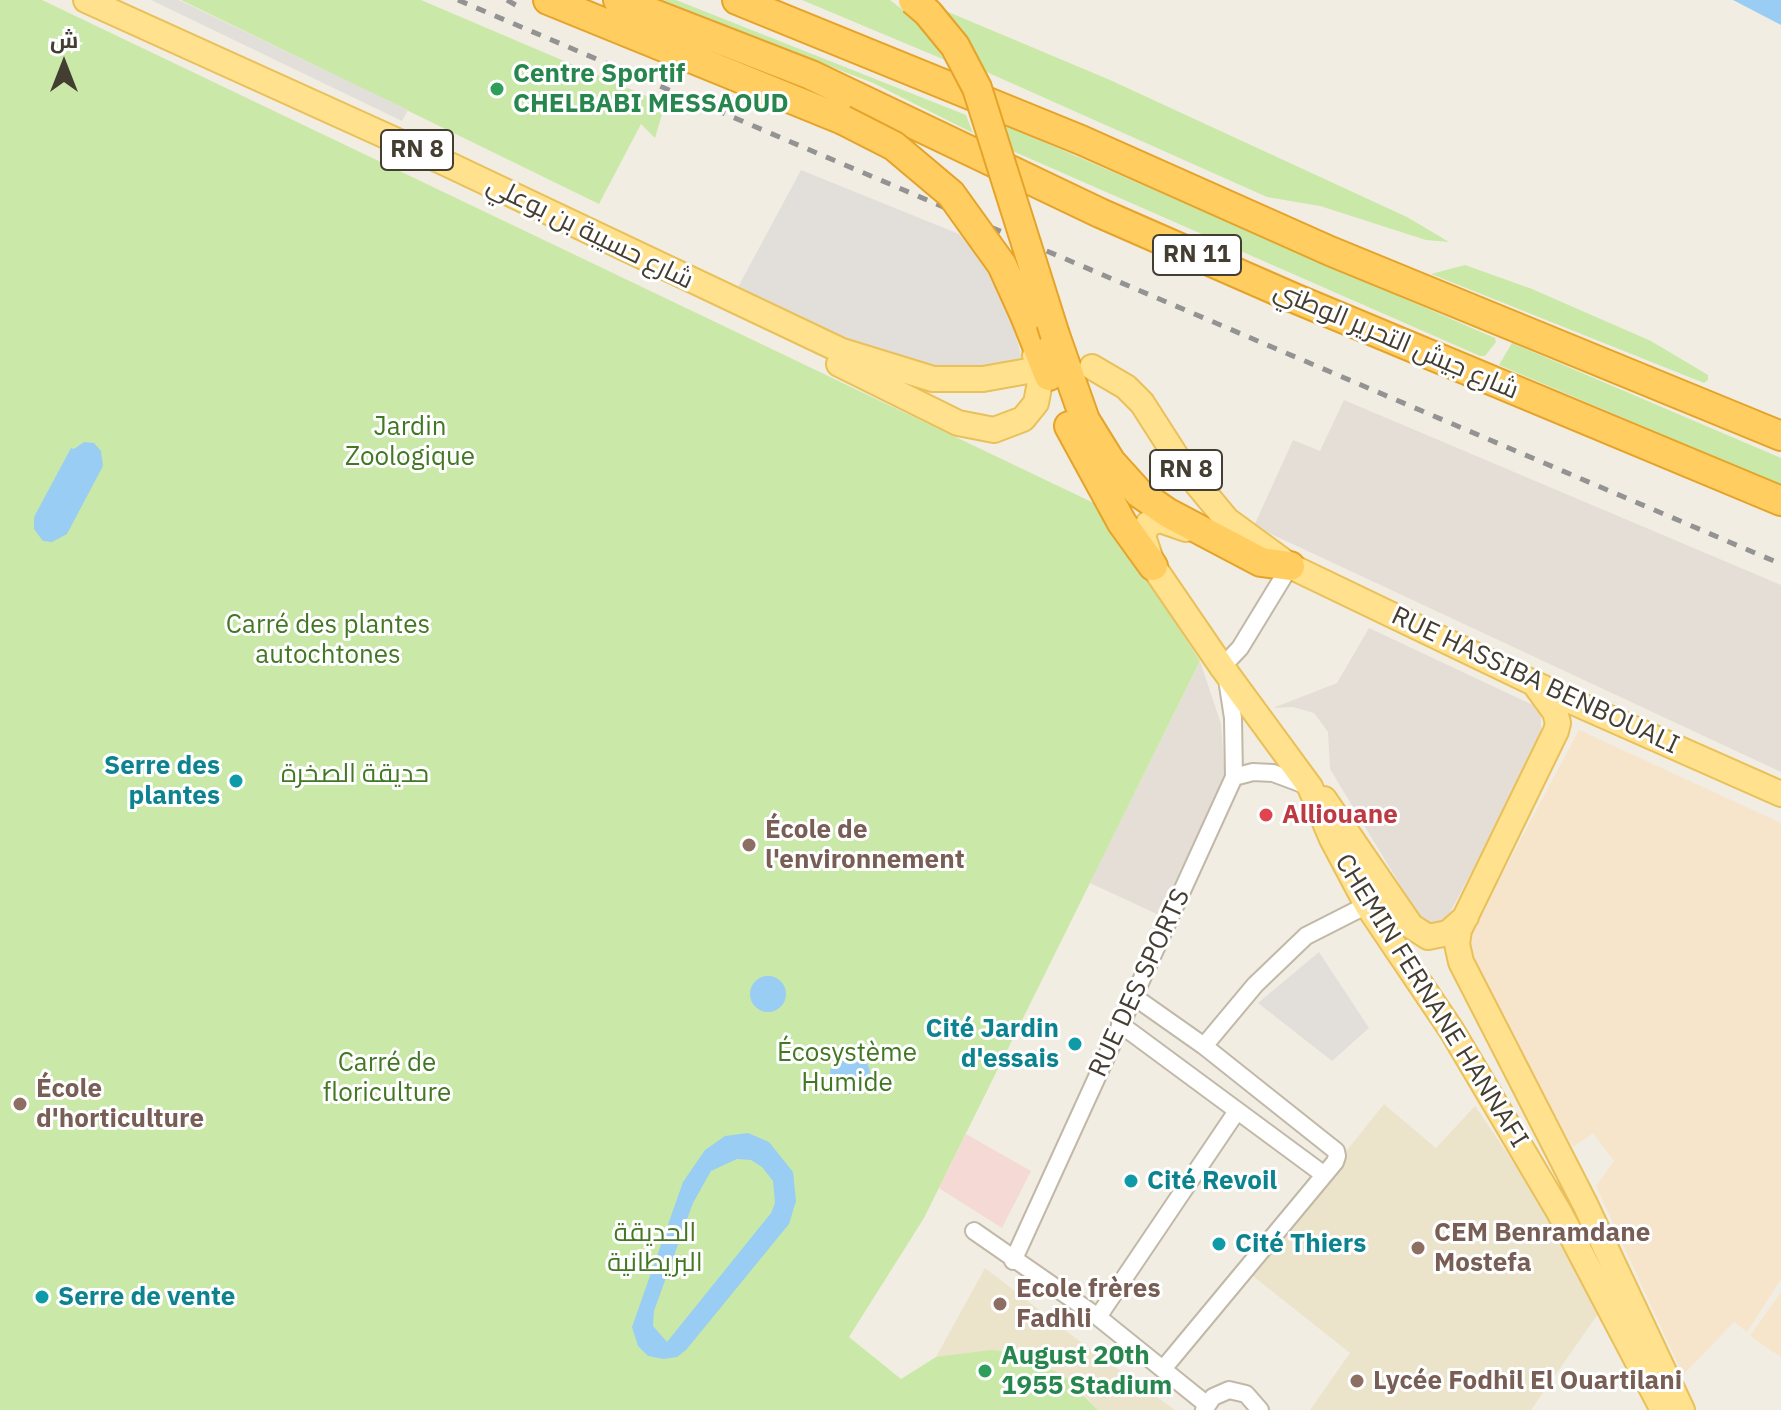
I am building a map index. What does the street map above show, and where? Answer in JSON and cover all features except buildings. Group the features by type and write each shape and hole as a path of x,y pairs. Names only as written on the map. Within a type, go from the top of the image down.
{"highway":[{"path":"548,0 843,120 894,146 951,194 992,249 1015,289 1074,436 1122,523 1153,566"},
{"name":"شارع جيش التحرير الوطني","path":"618,0 848,91 1113,219 1781,501"},
{"path":"737,0 1081,140 1330,251 1781,436"},
{"path":"913,0 955,46 977,88 1080,407 1111,462 1139,493 1196,529 1261,562 1290,566"}],"main road":[{"name":"شارع حسيبة بن بوعلي","path":"86,0 439,160 745,307"},
{"path":"745,307 807,348 958,423 994,430 1023,419 1039,393 1039,372 1026,318"},
{"path":"745,307 842,351 920,377 965,380 1028,371"},
{"name":"RN 8","path":"1092,367 1111,377 1142,403 1183,467 1227,520 1290,566"},
{"path":"1153,566 1143,536 1148,524 1160,520 1180,528 1196,529"},
{"name":"CHEMIN FERNANE HANNAFI","path":"1153,566 1310,787 1332,839 1367,905 1452,1031 1559,1212 1663,1410"},
{"name":"RUE HASSIBA BENBOUALI","path":"1290,566 1534,683 1781,794"},
{"name":"CHEMIN FERNANE HANNAFI","path":"1534,683 1555,712 1556,731 1466,916 1457,944 1461,962 1585,1204 1682,1410"},
{"path":"1310,787 1332,806 1411,926 1428,937 1448,933 1466,916"}],"street":[{"path":"1290,566 1224,670 1233,718 1234,777 1253,772 1273,773 1293,778 1310,787"},
{"name":"RUE DES SPORTS","path":"1013,1261 1234,777"},
{"path":"1204,1046 1255,985 1306,936 1367,905"},
{"path":"1133,996 1204,1046 1336,1151 1335,1162 1163,1369"},
{"path":"1120,1024 1323,1174"},
{"path":"1098,1317 1237,1111"},
{"path":"974,1231 1013,1261 1098,1317 1205,1407 1219,1393 1240,1391 1255,1400 1260,1410"}],"shaded area":[{"path":"151,0 179,0 408,110 402,121"},
{"path":"801,170 959,234 977,253 1007,299 1023,364 943,373 899,361 737,289"},
{"path":"1344,400 1781,585 1781,772 1254,526 1293,440 1320,451"},
{"path":"1369,628 1535,706 1541,715 1541,741 1444,924 1425,926 1330,769 1328,732 1314,713 1293,707 1273,708 1337,683"},
{"path":"1200,661 1221,724 1225,776 1159,915 1090,883"},
{"path":"1579,730 1781,823 1781,1279 1747,1332 1734,1322 1683,1375 1596,1186 1614,1161 1593,1133 1573,1147 1504,1034 1472,961 1469,936"},
{"path":"1319,952 1369,1028 1332,1061 1258,1003"},
{"name":"CEM Benramdane Mostefa","path":"1384,1104 1436,1148 1475,1106 1555,1223 1600,1311 1531,1410 1310,1410 1350,1353 1249,1273"},
{"path":"966,1134 1031,1171 1002,1228 939,1188"},
{"path":"985,1268 1175,1410 1098,1410 1080,1390 936,1357"},
{"path":"1781,1292 1781,1357 1750,1336"}],"green space":[{"path":"0,0 42,0 1100,506 1200,661 924,1218 849,1337 901,1379 936,1357 991,1350 1014,1353 1063,1375 1098,1410 0,1410"},
{"name":"Centre Sportif CHELBABI MESSAOUD","path":"181,0 421,0 665,104 655,138 641,124 599,204"},
{"path":"659,0 676,0 966,115 973,133 873,83"},
{"path":"802,0 890,0 916,20 945,60"},
{"path":"946,11 1110,80 1407,217 1449,242 1426,240 1320,206 1267,197 982,70"},
{"path":"1000,123 1495,338 1496,342 1485,356 1480,356 1008,149"},
{"path":"1465,265 1532,289 1651,341 1708,375 1708,380 1704,383 1431,274"},
{"path":"1512,343 1781,458 1781,485 1499,365"}],"water":[{"path":"1733,0 1781,0 1781,25"},
{"path":"84,442 94,443 101,451 103,466 67,534 52,542 43,541 34,529 34,517 71,448"},
{"path":"768,976 781,981 786,994 781,1007 768,1012 755,1007 750,994 755,981"},
{"path":"850,1054 864,1060 870,1074 864,1088 850,1094 836,1088 830,1074 836,1060"},
{"path":"748,1133 769,1142 793,1172 796,1201 789,1224 686,1350 677,1357 663,1359 648,1356 638,1346 632,1327 683,1182 705,1150 725,1136","holes":["737,1159 751,1160 762,1167 773,1181 775,1203 771,1213 667,1342 653,1326 654,1311 693,1203 711,1171"]}],"railway":[{"path":"458,0 1781,564"},
{"path":"507,0 521,8"}],"place":[{"name":"Centre Sportif CHELBABI MESSAOUD","path":"497,89"},
{"name":"Serre des plantes","path":"236,781"},
{"name":"Alliouane","path":"1266,815"},
{"name":"École de l'environnement","path":"749,845"},
{"name":"Cité Jardin d'essais","path":"1075,1044"},
{"name":"École d'horticulture","path":"20,1104"},
{"name":"Cité Revoil","path":"1131,1181"},
{"name":"Cité Thiers","path":"1219,1244"},
{"name":"CEM Benramdane Mostefa","path":"1418,1248"},
{"name":"Serre de vente","path":"42,1297"},
{"name":"Ecole frères Fadhli","path":"1000,1304"},
{"name":"August 20th 1955 Stadium","path":"985,1371"},
{"name":"Lycée Fodhil El Ouartilani","path":"1357,1381"}],"park label":[{"name":"Jardin Zoologique","path":"410,442"},
{"name":"Carré des plantes autochtones","path":"328,640"},
{"name":"حديقة الصخرة","path":"355,774"},
{"name":"Écosystème Humide","path":"847,1068"},
{"name":"Carré de floriculture","path":"387,1078"},
{"name":"الحديقة البريطانية","path":"655,1248"}]}
